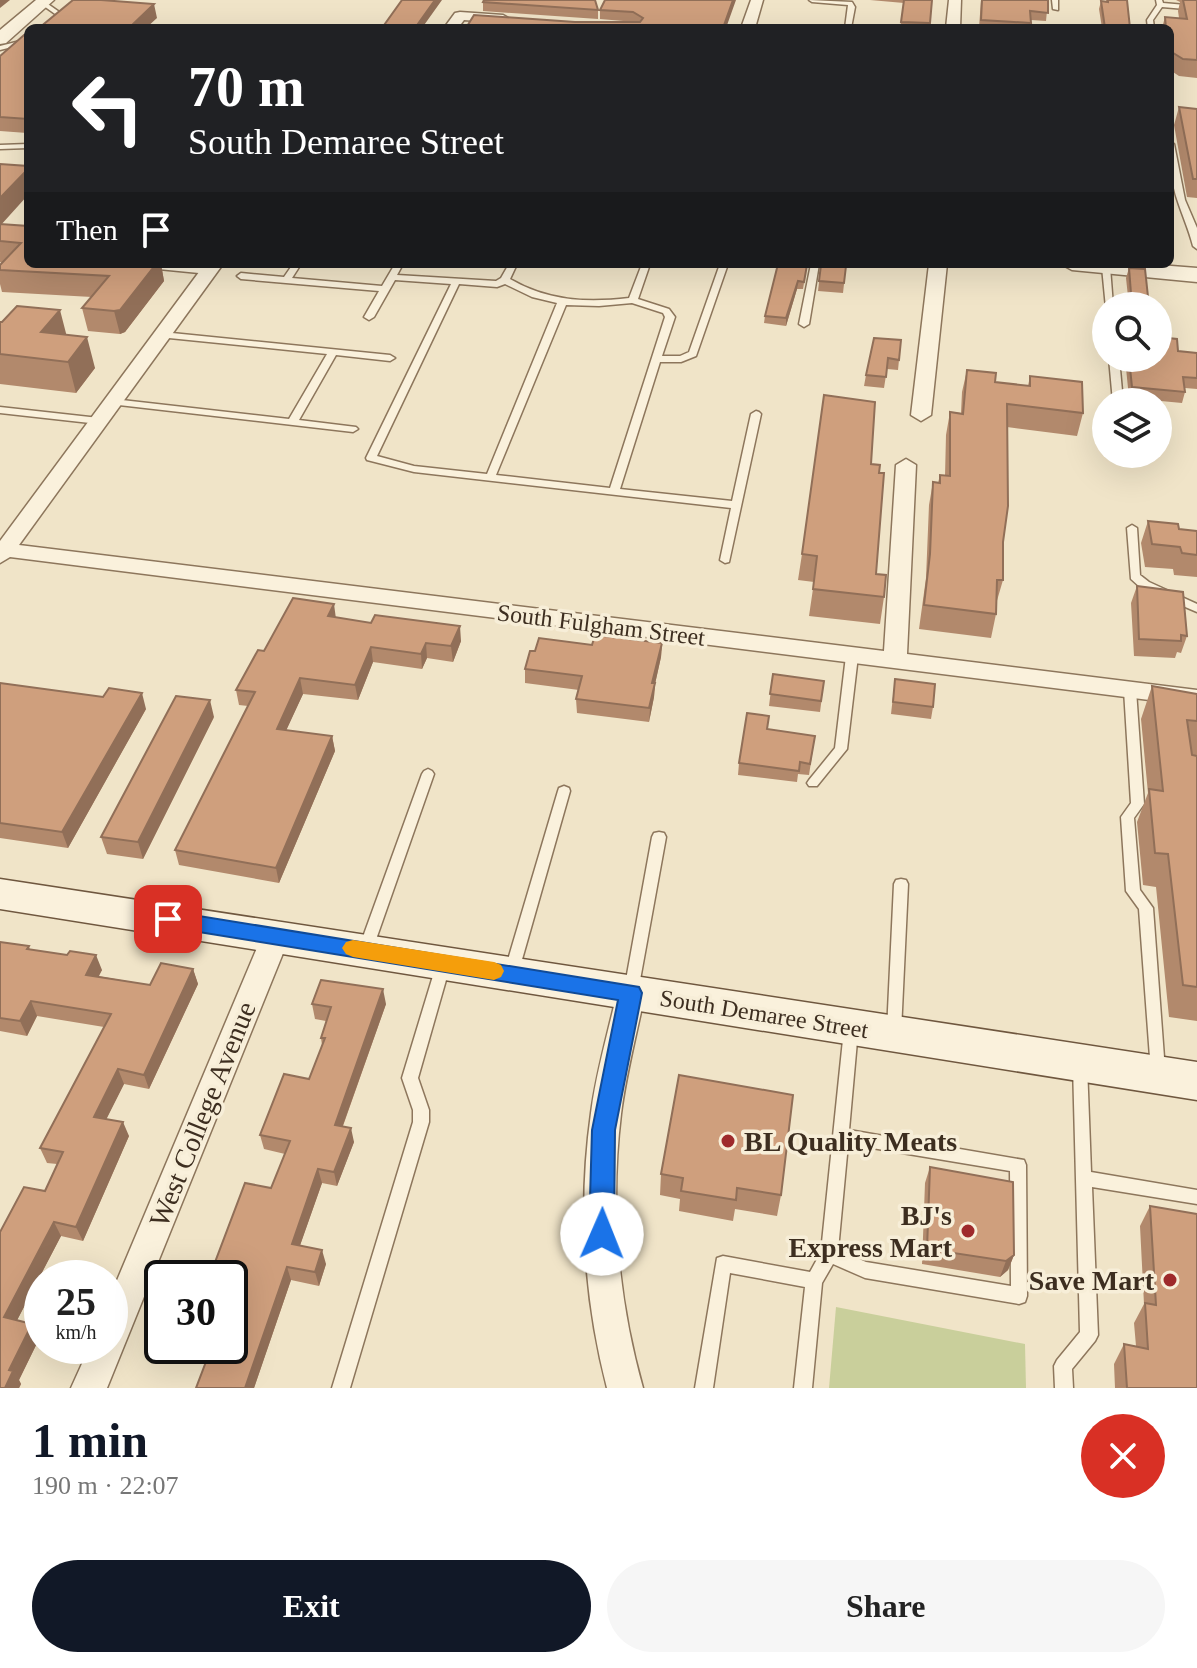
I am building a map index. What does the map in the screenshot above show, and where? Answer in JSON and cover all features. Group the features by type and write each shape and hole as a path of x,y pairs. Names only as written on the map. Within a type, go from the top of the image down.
{"main road":[{"name":"South Demaree Street","path":"0,894 1177,1078"}],"street":[{"path":"749,24 757,0"},
{"path":"953,24 955,0"},
{"path":"0,39 45,1"},
{"path":"456,22 523,20"},
{"path":"2,553 212,268"},
{"path":"921,415 938,268"},
{"path":"1117,268 1197,275"},
{"path":"895,661 906,465"},
{"name":"South Fulgham Street","path":"2,553 1197,698"},
{"name":"West College Avenue","path":"128,1294 276,936"},
{"path":"625,1388 611,1341 602,1234 604,1130 631,993"},
{"path":"89,1388 99,1364"}],"lane":[{"path":"812,0 851,1 849,24"},
{"path":"45,1 62,16 53,24"},
{"path":"1150,24 1160,3 1197,8"},
{"path":"0,48 24,42"},
{"path":"0,147 24,146"},
{"path":"1174,164 1181,200 1192,224 1197,246"},
{"path":"287,279 294,268"},
{"path":"369,317 397,268"},
{"path":"392,277 497,284 505,280 511,268"},
{"path":"633,300 645,268"},
{"path":"657,359 681,359 693,354 723,268"},
{"path":"804,324 814,268"},
{"path":"1106,268 1108,292"},
{"path":"241,276 385,289"},
{"path":"505,280 519,289 562,303 633,300 666,311 670,317 614,492"},
{"path":"456,282 371,458 414,469 737,505"},
{"path":"490,478 562,303"},
{"path":"162,335 390,358"},
{"path":"293,421 333,352"},
{"path":"113,402 353,429"},
{"path":"0,410 99,421"},
{"path":"725,560 756,414"},
{"path":"1132,528 1135,576 1145,585 1197,608"},
{"path":"813,783 841,749 852,656"},
{"path":"1130,690 1138,804 1127,817 1133,891 1146,908 1177,1078"},
{"path":"365,950 428,774"},
{"path":"511,974 564,791"},
{"path":"631,993 659,837"},
{"path":"894,1034 901,884"},
{"path":"341,1388 421,1122 421,1110 410,1078 444,963"},
{"path":"803,1388 814,1281 829,1254 852,1027"},
{"path":"1064,1388 1063,1366 1089,1335 1080,1062"},
{"path":"829,1254 865,1270 1019,1296 1018,1165 841,1136"},
{"path":"1084,1178 1197,1197"},
{"path":"704,1388 723,1264 814,1281"}],"green space":[{"path":"836,1307 1025,1344 1026,1388 829,1388"}],"building":[{"path":"73,0 154,4 133,24 44,24"},
{"path":"402,0 435,0 418,24 385,24"},
{"path":"595,0 598,10 483,2"},
{"path":"605,0 733,0 724,24 468,24 474,15 575,22 640,22 643,18 633,12 600,10"},
{"path":"904,0 932,0 930,23 901,22"},
{"path":"982,0 1048,0 1048,13 1030,11 1031,23 981,20"},
{"path":"1127,0 1130,24 1104,24 1101,1"},
{"path":"1183,0 1197,0 1197,60 1183,59 1174,53 1174,24 1166,24 1165,17 1187,19"},
{"path":"24,35 24,119 0,117 0,56"},
{"path":"1179,107 1197,109 1197,179 1193,179"},
{"path":"0,164 24,166 24,173 0,198"},
{"path":"0,224 24,226 24,268 153,268 120,310 82,308 109,276 0,270 0,265 21,243 0,241"},
{"path":"777,268 806,268 804,282 798,281 786,318 765,316"},
{"path":"821,268 846,268 844,283 819,281"},
{"path":"1129,268 1145,269 1147,292 1131,292"},
{"path":"17,306 60,310 41,332 87,337 68,362 0,354 0,322"},
{"path":"874,338 901,340 899,360 888,358 886,377 866,375"},
{"path":"1172,338 1177,339 1178,351 1197,353 1197,378 1183,377 1185,392 1172,391 1172,388 1132,387 1130,372 1172,372"},
{"path":"967,370 996,373 995,382 1030,386 1030,376 1082,382 1083,413 1007,404 1008,506 1003,542 1003,580 997,580 996,614 924,605 933,482 940,483 940,475 950,476 950,412 963,414"},
{"path":"824,395 875,402 871,464 880,465 879,473 884,473 876,574 886,575 884,597 813,589 817,556 802,554"},
{"path":"1148,521 1178,524 1179,529 1197,531 1197,555 1182,553 1180,547 1152,544"},
{"path":"1137,586 1183,592 1187,636 1181,635 1181,641 1139,639"},
{"path":"293,598 334,604 328,616 371,623 375,615 460,626 451,646 426,643 421,654 371,647 355,685 300,678 277,729 332,736 276,868 175,850 255,692 236,690 258,650 264,651"},
{"path":"595,635 662,643 649,708 576,699 582,676 525,669 530,651 535,651 539,638 592,645"},
{"path":"773,674 824,681 821,701 770,694"},
{"path":"895,679 935,684 933,707 893,702"},
{"path":"0,683 103,697 109,688 142,693 62,832 0,823"},
{"path":"1152,686 1197,694 1197,721 1187,720 1192,755 1197,756 1197,987 1183,985 1168,854 1155,853 1149,789 1163,791"},
{"path":"176,696 210,700 138,842 101,837"},
{"path":"747,713 769,716 767,729 815,736 810,764 800,762 799,771 739,763"},
{"path":"0,942 67,955 70,951 96,955 86,975 150,985 161,963 193,969 144,1075 118,1069 94,1117 123,1122 76,1227 54,1222 34,1260 24,1260 24,1279 4,1317 24,1322 24,1340 9,1370 13,1371 5,1388 0,1388 0,1232 24,1187 45,1191 63,1152 40,1148 111,1014 31,1001 20,1021 0,1018"},
{"path":"321,980 383,989 335,1125 351,1128 334,1172 318,1169 292,1244 322,1250 315,1272 287,1267 245,1388 196,1388 205,1364 248,1364 248,1260 216,1260 245,1183 271,1188 290,1141 260,1135 284,1074 309,1079 325,1038 321,1038 331,1007 312,1004"},
{"name":"BL Quality Meats","path":"679,1075 793,1095 781,1195 737,1188 736,1200 681,1191 683,1178 661,1174"},
{"name":"BJ's Express Mart","path":"930,1167 1013,1182 1014,1255 1006,1261 927,1249"},
{"name":"Save Mart","path":"1150,1206 1197,1214 1197,1388 1127,1388 1124,1344 1148,1349 1145,1303 1156,1305"}],"slow traffic":[{"path":"353,948 494,971"}],"place":[{"name":"BL Quality Meats","path":"728,1141"},
{"name":"BJ's Express Mart","path":"968,1231"},
{"name":"Save Mart","path":"1170,1280"}],"route":[{"path":"168,919 631,993 604,1130 602,1234"}]}
